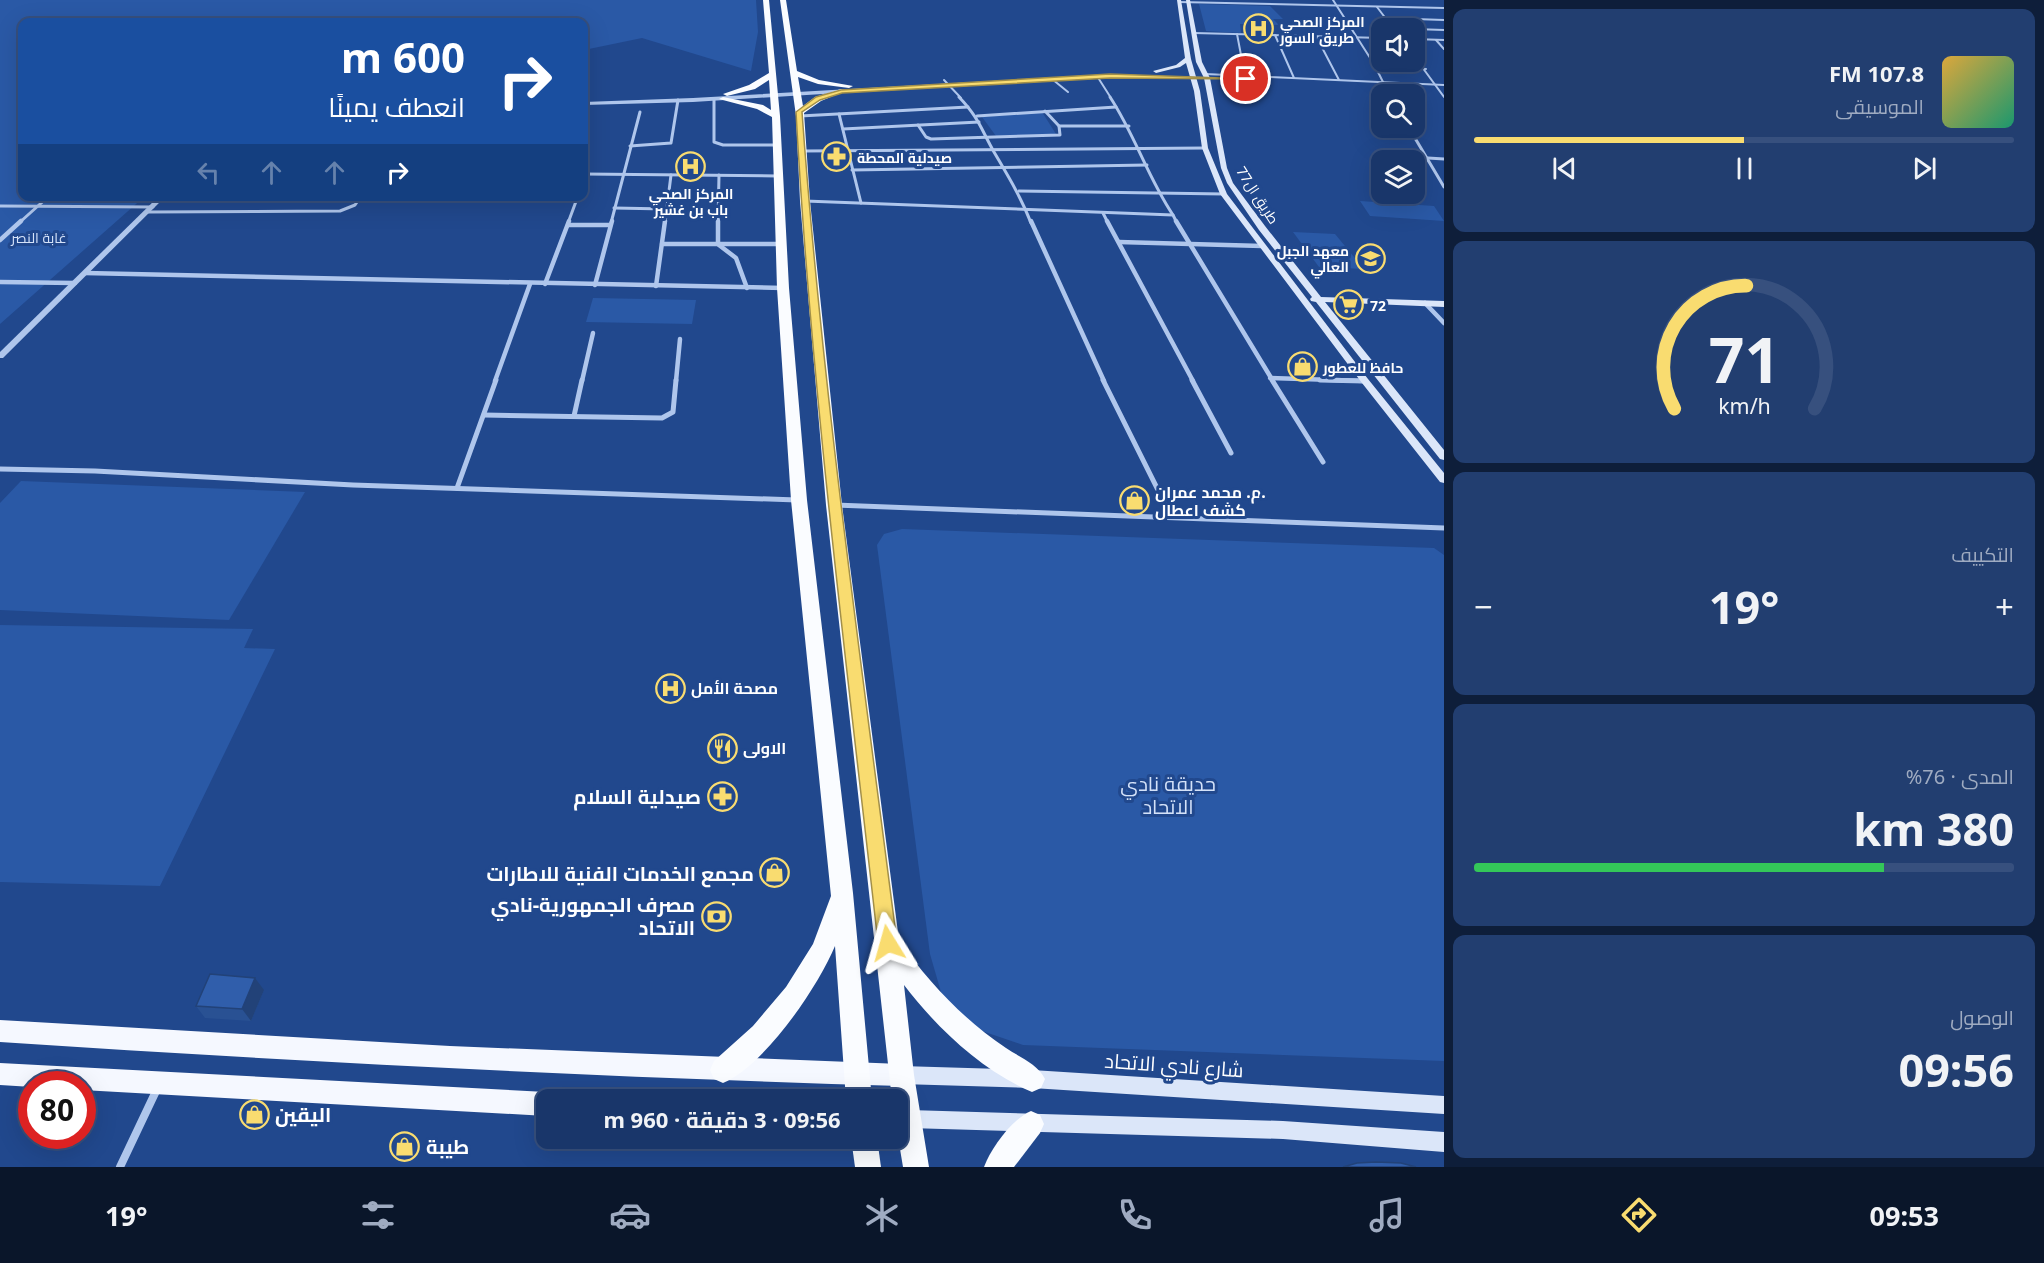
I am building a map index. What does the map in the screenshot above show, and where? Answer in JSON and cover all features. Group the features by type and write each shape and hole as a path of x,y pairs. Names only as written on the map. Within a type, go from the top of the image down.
{"highway":[{"path":"766,0 792,72 798,103 834,505 888,943 902,1089"},
{"path":"783,0 777,26 773,87 783,288 799,500 842,893 858,1089"},
{"path":"792,72 845,89"},
{"path":"721,97 758,85 773,87"},
{"path":"798,103 818,99 845,89"},
{"path":"721,97 760,107 776,116"},
{"path":"723,1070 773,1024 799,990 824,946 842,893"},
{"path":"888,943 907,974 932,1004 961,1032 995,1058 1032,1079"},
{"path":"997,1167 1031,1124"},
{"path":"908,1137 916,1167"},
{"path":"866,1149 868,1167"}],"main road":[{"path":"1179,1 1205,148 1224,194 1365,381 1444,480"},
{"name":"طريق ال77","path":"1189,1 1199,62 1206,76 1224,168 1230,183 1318,299 1444,457"},
{"path":"1156,71 1178,66 1188,59"},
{"path":"1303,298 1444,304"},
{"path":"0,1031 194,1044 723,1070 901,1075"},
{"path":"0,1074 536,1103"},
{"name":"شارع نادي الاتحاد","path":"901,1075 1032,1079 1444,1105"},
{"path":"908,1119 1283,1130 1444,1142"}],"street":[{"path":"1272,0 1274,4"},
{"path":"1333,0 1371,59"},
{"path":"1179,1 1444,8"},
{"path":"1377,7 1385,18"},
{"path":"1425,19 1444,20"},
{"path":"1425,29 1444,30"},
{"path":"1194,33 1371,38"},
{"path":"1238,34 1245,76"},
{"path":"1275,35 1294,78"},
{"path":"1316,36 1339,80"},
{"path":"1425,40 1444,40"},
{"path":"1436,40 1444,49"},
{"path":"1426,69 1443,95"},
{"path":"798,103 845,89 1156,71 1206,76 1382,82"},
{"path":"1378,72 1382,82"},
{"path":"798,103 845,89 946,82 1193,75"},
{"path":"1097,76 1129,126 1158,193 1173,215 1187,243 1323,462"},
{"path":"1206,76 1444,85"},
{"path":"1052,79 1068,92"},
{"path":"946,82 977,117 993,150 1019,192 1028,210 1036,236 1094,362 1171,516"},
{"path":"671,99 721,97 773,87 798,103 839,114 968,107"},
{"path":"588,104 721,97"},
{"path":"721,97 714,142 723,145 777,145"},
{"path":"630,146 671,143 678,100"},
{"path":"977,117 1116,107"},
{"path":"918,125 927,138 1057,137 1061,134 1059,126 1045,111"},
{"path":"595,285 640,112"},
{"path":"839,114 861,203"},
{"path":"843,129 979,122"},
{"path":"1059,126 1129,126"},
{"path":"1415,138 1444,187"},
{"path":"803,151 1205,148"},
{"path":"1428,158 1444,159"},
{"path":"852,171 1147,165"},
{"path":"588,174 778,176"},
{"path":"656,286 671,174"},
{"path":"718,244 719,175"},
{"path":"1019,192 1224,194"},
{"path":"0,240 44,201"},
{"path":"0,356 159,201"},
{"path":"0,206 340,211 348,209 356,201"},
{"path":"545,284 576,201"},
{"path":"805,201 1173,215"},
{"path":"614,208 666,209"},
{"path":"1103,213 1232,453"},
{"path":"568,225 610,225"},
{"path":"1119,242 1262,246"},
{"path":"662,244 781,244"},
{"path":"718,244 736,258 747,288"},
{"path":"85,273 292,275 530,284 783,288"},
{"path":"0,282 75,283"},
{"path":"457,488 530,284"},
{"path":"1425,303 1444,323"},
{"path":"573,416 593,333"},
{"path":"484,415 662,418 670,416 673,411 680,339"},
{"path":"1270,378 1365,381"},
{"path":"0,469 799,500"},
{"path":"834,505 1444,528"},
{"path":"120,1167 159,1084"}],"green space":[{"name":"غابة النصر","path":"0,0 756,0 758,32 751,71 642,38 588,49 588,18 18,18 18,201 139,201 0,324"},
{"path":"1199,4 1270,6 1283,19 1273,19 1279,25 1240,24 1241,33 1206,31"},
{"path":"1042,112 1056,134 996,136 982,117"},
{"path":"1360,201 1371,202 1371,204 1434,206 1444,221 1370,216"},
{"path":"1293,232 1335,234 1364,269 1319,267"},
{"path":"593,298 696,300 692,324 586,322"},
{"path":"21,481 305,492 229,620 0,610 0,503"},
{"name":"حديقة نادي الاتحاد","path":"902,529 1434,548 1444,555 1444,1061 1023,1045 979,1030 945,1006 930,954 877,545 884,534"},
{"path":"0,625 253,629 244,648 275,649 160,886 0,882"}],"building":[{"path":"210,974 255,978 242,1009 196,1006"},
{"path":"1357,1163 1401,1163 1416,1167 1343,1167"}],"place":[{"name":"المركز الصحي طريق السور","path":"1259,29"},
{"name":"صيدلية المحطة","path":"836,157"},
{"name":"المركز الصحي باب بن غشير","path":"691,166"},
{"name":"معهد الجبل العالي","path":"1370,258"},
{"name":"72","path":"1349,305"},
{"name":"حافظ للعطور","path":"1302,367"},
{"name":"م. محمد عمران. كشف اعطال","path":"1134,501"},
{"name":"مصحة الأمل","path":"670,688"},
{"name":"الاولى","path":"722,748"},
{"name":"صيدلية السلام","path":"722,796"},
{"name":"مجمع الخدمات الفنية للاطارات","path":"775,873"},
{"name":"مصرف الجمهورية-نادي الاتحاد","path":"716,916"},
{"name":"اليقين","path":"254,1114"},
{"name":"طيبة","path":"405,1146"}],"route":[{"path":"888,943 867,789 834,505 805,201 799,112 818,99 841,92 947,84 1110,76 1246,79"}]}
